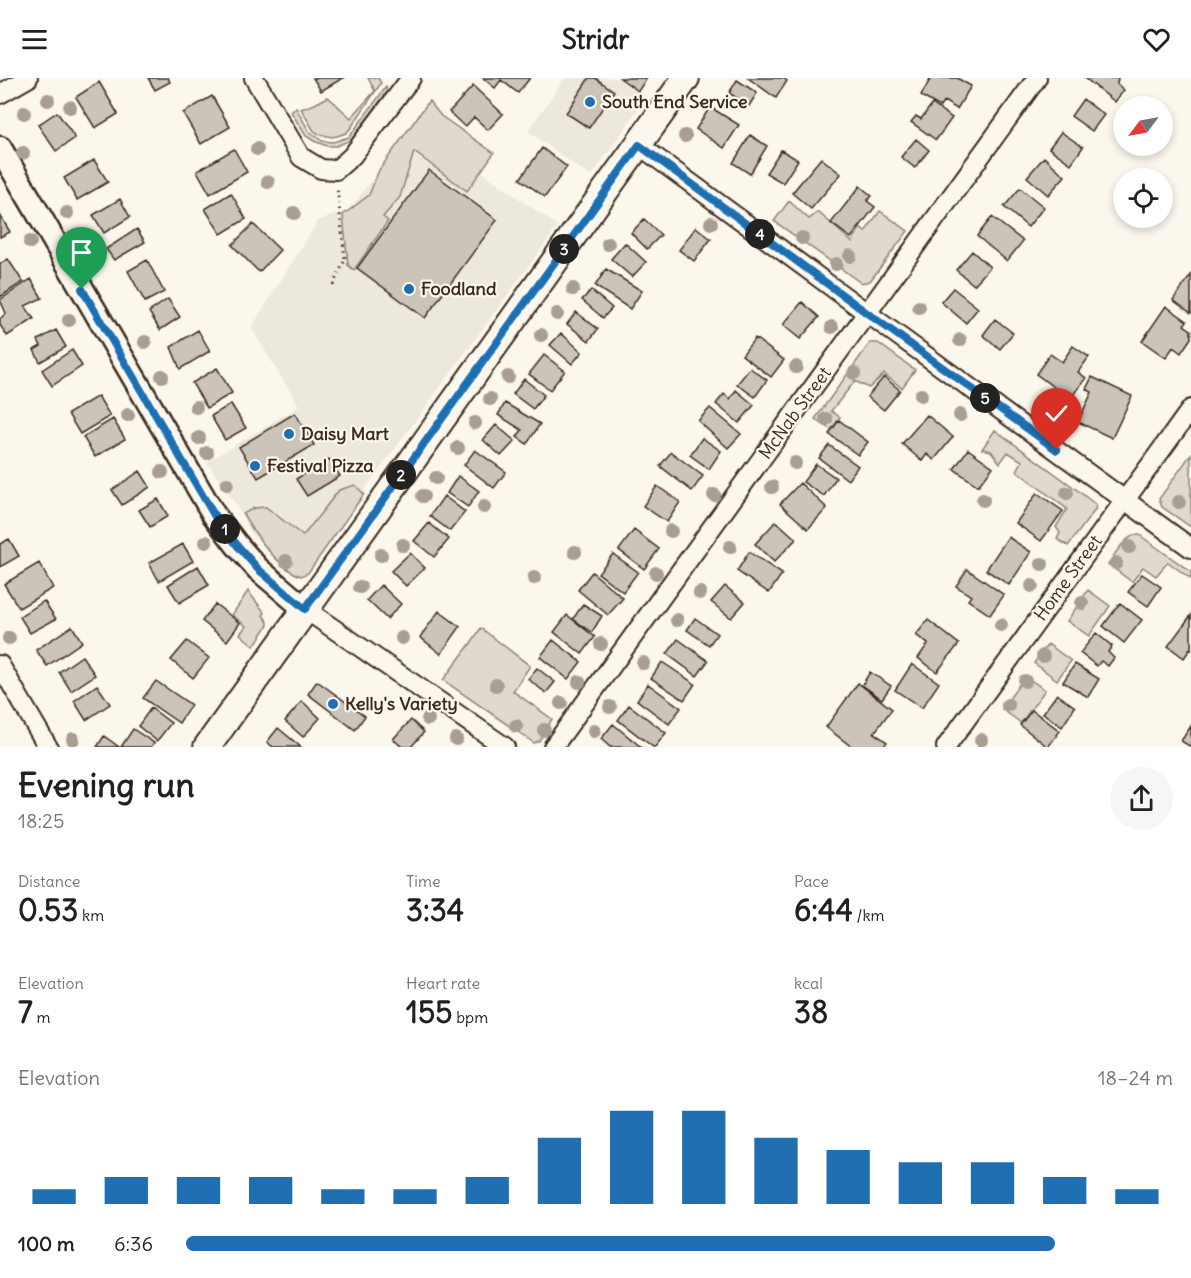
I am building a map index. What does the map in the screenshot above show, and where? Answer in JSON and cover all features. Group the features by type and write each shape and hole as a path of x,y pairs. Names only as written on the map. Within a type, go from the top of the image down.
{"main road":[{"path":"207,747 686,78"}],"street":[{"path":"0,94 28,78"},
{"path":"254,78 301,157 321,169 336,170 352,156 411,78"},
{"name":"McNab Street","path":"553,747 1037,78"},
{"path":"639,145 1191,548"},
{"path":"0,148 214,515 237,545 258,569 305,609 505,747"},
{"name":"Home Street","path":"946,747 1191,410"},
{"path":"0,665 48,747"}],"path":[{"path":"333,285 345,260 336,170"}],"shaded area":[{"path":"368,78 378,78 381,83 346,133 332,137 314,131 301,109 328,97 351,118 375,91"},
{"path":"565,78 618,78 645,99 591,177 528,131"},
{"path":"386,87 387,92 351,140 336,146 327,146 306,136 291,112 296,108 309,131 322,141 333,142 349,137"},
{"path":"429,101 441,116 494,153 467,191 414,152 400,197 383,217 388,221 354,270 348,265 343,215 369,195 379,170"},
{"path":"414,124 558,226 300,574 253,536 235,503 207,462 299,406 251,328 318,221 350,209"},
{"path":"789,201 809,219 818,212 852,242 860,228 865,232 880,211 908,231 870,281 861,283 774,221"},
{"path":"870,343 878,343 915,370 902,388 884,374 869,388 855,381 831,411 840,417 831,430 815,419"},
{"path":"995,430 1096,505 1095,510 1068,546 1057,539 1060,533 1056,527 1067,509 1017,471 1022,461 1008,452 1000,463 991,451 982,449"},
{"path":"1191,454 1191,527 1162,507 1159,499"},
{"path":"355,485 364,494 308,573 301,576 292,572 275,558 243,514 254,508 266,507 303,536 339,490"},
{"path":"1138,534 1191,572 1191,579 1168,562 1156,576 1143,567 1132,582 1108,564 1124,542"},
{"path":"1088,590 1110,606 1089,636 1067,621"},
{"path":"248,591 265,613 263,615 268,622 254,646 240,634 246,626 232,615"},
{"path":"481,628 530,666 513,691 552,719 539,741 534,743 443,680"},
{"path":"1048,644 1071,661 1057,680 1034,663"},
{"path":"1025,676 1045,690 1021,723 1002,709"}],"building":[{"path":"148,78 168,78 170,82 155,90"},
{"path":"313,78 343,78 321,91"},
{"path":"483,78 530,78 518,93 501,80 495,88"},
{"name":"South End Service","path":"589,78 595,78 614,91 589,128 566,113"},
{"path":"620,78 647,78 638,91"},
{"path":"748,78 783,78 787,81 776,98"},
{"path":"931,78 957,78 971,86 957,109 944,101 940,107 921,96"},
{"path":"1085,78 1118,78 1117,84 1124,90 1120,96 1113,96 1113,100"},
{"path":"737,80 757,93 749,106 729,93"},
{"path":"99,82 118,114 95,128 76,97"},
{"path":"473,86 503,114 488,130 474,117 465,127 449,112"},
{"path":"212,96 230,127 201,144 183,113"},
{"path":"1083,99 1104,115 1092,131 1071,116"},
{"path":"932,104 952,118 936,140 911,122 916,116 921,119"},
{"path":"710,107 739,125 724,148 696,129"},
{"path":"57,112 75,138 56,151 38,125"},
{"path":"1061,132 1083,147 1071,164 1049,148"},
{"path":"750,135 767,146 750,174 733,163"},
{"path":"916,139 929,150 915,168 901,157"},
{"path":"542,148 567,167 545,197 520,179"},
{"path":"234,149 247,172 210,194 197,171"},
{"path":"781,150 798,160 783,183 766,173"},
{"path":"1044,157 1065,176 1048,195 1027,177"},
{"path":"821,158 841,174 811,209 792,193"},
{"path":"94,160 108,182 77,200 64,178"},
{"path":"429,170 497,220 425,318 357,268"},
{"path":"860,186 872,196 867,201 875,207 851,238 831,223"},
{"path":"1020,188 1044,207 1028,227 1004,207"},
{"path":"231,193 246,219 221,234 205,209"},
{"path":"120,199 130,217 104,233 93,215"},
{"path":"0,215 10,232 0,237"},
{"path":"992,217 1023,241 1007,261 977,236"},
{"path":"644,219 661,235 647,249 631,233"},
{"path":"253,224 280,250 259,272 232,245"},
{"path":"696,227 711,239 694,261 679,250"},
{"path":"137,229 145,242 114,260 106,249"},
{"path":"625,243 646,262 632,277 611,259"},
{"path":"972,251 990,267 974,285 956,270"},
{"path":"8,259 23,282 0,297 0,264"},
{"path":"147,260 164,292 145,302 128,271"},
{"path":"606,269 642,291 630,309 595,286"},
{"path":"1191,275 1191,313 1173,300"},
{"path":"31,279 42,298 25,306 34,319 7,336 0,325 0,319 6,313 0,300"},
{"path":"953,288 978,308 966,323 941,302"},
{"path":"591,290 612,308 603,318 582,300"},
{"path":"168,299 180,317 160,330 149,312"},
{"path":"802,302 819,317 800,339 783,325"},
{"path":"1166,306 1187,321 1184,325 1191,330 1191,338 1181,353 1173,347 1166,358 1142,341"},
{"path":"576,312 598,329 589,341 567,324"},
{"path":"995,319 1013,333 1000,349 983,335"},
{"path":"56,330 66,347 40,362 34,350 41,346 38,340"},
{"path":"198,330 210,351 180,369 171,347"},
{"path":"561,333 582,352 572,364 550,345"},
{"path":"755,338 784,360 771,377 742,355"},
{"path":"1073,346 1089,357 1078,372 1086,378 1070,399 1036,374 1050,354 1062,362"},
{"path":"72,350 82,366 52,386 42,370"},
{"path":"544,355 565,371 550,390 529,374"},
{"path":"217,368 232,393 207,408 192,383"},
{"path":"750,368 767,380 755,397 737,384"},
{"path":"884,377 900,390 884,410 867,397"},
{"path":"1092,377 1132,396 1112,438 1078,422 1092,392 1086,389"},
{"path":"524,379 544,395 533,409 513,394"},
{"path":"736,390 754,405 739,423 716,404 724,394 730,399"},
{"path":"98,396 110,416 80,434 68,414"},
{"path":"505,403 540,424 527,444 517,437 522,430 498,415"},
{"path":"231,404 246,428 225,440 211,416"},
{"path":"710,408 741,434 728,448 698,421"},
{"path":"295,413 314,445 258,478 239,447"},
{"path":"927,415 953,437 934,460 927,454 922,461 902,444"},
{"path":"113,419 125,439 95,457 83,437"},
{"path":"839,420 868,442 858,455 829,434"},
{"path":"496,425 515,441 501,456 483,440"},
{"path":"702,438 721,451 709,469 690,455"},
{"path":"829,445 858,466 848,480 819,458"},
{"path":"968,449 993,467 978,486 954,469"},
{"path":"475,450 506,472 494,488 464,465"},
{"path":"671,452 703,476 692,491 660,466"},
{"path":"329,459 340,476 307,496 296,479"},
{"path":"816,464 836,478 824,496 803,482"},
{"path":"140,471 150,487 122,505 112,490"},
{"path":"458,476 479,491 468,507 447,493"},
{"path":"800,483 827,508 808,529 780,504"},
{"path":"657,486 680,502 667,522 643,506"},
{"path":"1037,493 1063,511 1041,541 1016,523"},
{"path":"444,496 465,512 450,531 430,516"},
{"path":"158,499 168,516 150,527 139,510"},
{"path":"776,521 796,539 774,562 755,544"},
{"path":"429,523 449,539 434,557 414,541"},
{"path":"634,530 659,549 644,569 619,550"},
{"path":"1008,537 1031,552 1009,585 986,570"},
{"path":"9,539 19,556 0,567 0,544"},
{"path":"183,544 193,561 159,581 149,563"},
{"path":"749,552 782,574 769,593 737,571"},
{"path":"410,553 425,568 406,586 391,571"},
{"path":"613,554 638,572 623,592 598,573"},
{"path":"39,563 53,588 19,608 4,584"},
{"path":"198,566 209,585 179,603 168,585"},
{"path":"967,569 1004,595 990,615 968,600 971,596 956,586"},
{"path":"592,572 623,598 608,615 578,590"},
{"path":"1142,574 1161,587 1148,606 1128,592"},
{"path":"381,585 401,604 387,619 367,600"},
{"path":"725,586 745,602 731,618 711,602"},
{"path":"44,601 56,619 30,633 20,617"},
{"path":"1120,603 1142,620 1124,643 1103,626"},
{"path":"215,604 240,623 227,641 202,621"},
{"path":"583,604 602,616 592,632 573,619"},
{"path":"439,611 460,627 441,654 420,637"},
{"path":"567,615 595,637 582,654 554,632"},
{"path":"1191,615 1191,650 1184,658 1168,646"},
{"path":"695,618 717,634 709,645 687,630"},
{"path":"928,620 959,644 937,672 918,658 928,644 916,635"},
{"path":"72,626 82,642 47,666 36,650"},
{"path":"1096,633 1112,646 1108,652 1114,658 1108,666 1101,661 1097,666 1080,653"},
{"path":"678,639 708,661 697,676 667,654"},
{"path":"553,640 581,662 568,679 540,657"},
{"path":"187,641 209,658 193,678 171,660"},
{"path":"82,656 95,675 71,691 59,672"},
{"path":"662,662 695,684 684,700 651,678"},
{"path":"912,664 939,683 922,708 895,690"},
{"path":"1075,664 1099,679 1088,697 1063,682"},
{"path":"537,668 555,682 546,693 528,679"},
{"path":"870,672 891,686 882,699 862,685"},
{"path":"156,681 191,705 179,723 143,698"},
{"path":"317,681 365,716 355,730 308,694"},
{"path":"858,683 892,709 874,733 887,742 883,747 852,747 826,727"},
{"path":"648,684 681,708 669,724 637,700"},
{"path":"97,685 110,704 86,720 74,701"},
{"path":"1057,694 1075,707 1062,727 1043,713"},
{"path":"302,701 320,718 303,737 285,721"},
{"path":"629,705 666,733 655,747 618,720"},
{"path":"151,708 171,723 157,741 138,726"},
{"path":"1032,710 1060,731 1048,747 1020,725"},
{"path":"411,720 424,732 411,747 402,747 393,739"},
{"path":"613,724 641,747 610,747 601,739"},
{"path":"1191,726 1191,747 1181,741"},
{"path":"278,728 301,747 273,747 267,742"},
{"path":"133,729 154,743 151,747 121,747"},
{"path":"104,736 119,747 97,747"}],"place":[{"name":"South End Service","path":"590,102"},
{"name":"Foodland","path":"409,289"},
{"name":"Daisy Mart","path":"289,434"},
{"name":"Festival Pizza","path":"255,466"},
{"name":"Kelly's Variety","path":"333,704"}],"route":[{"path":"82,289 214,515 258,569 305,609 639,145 1057,450"}]}
